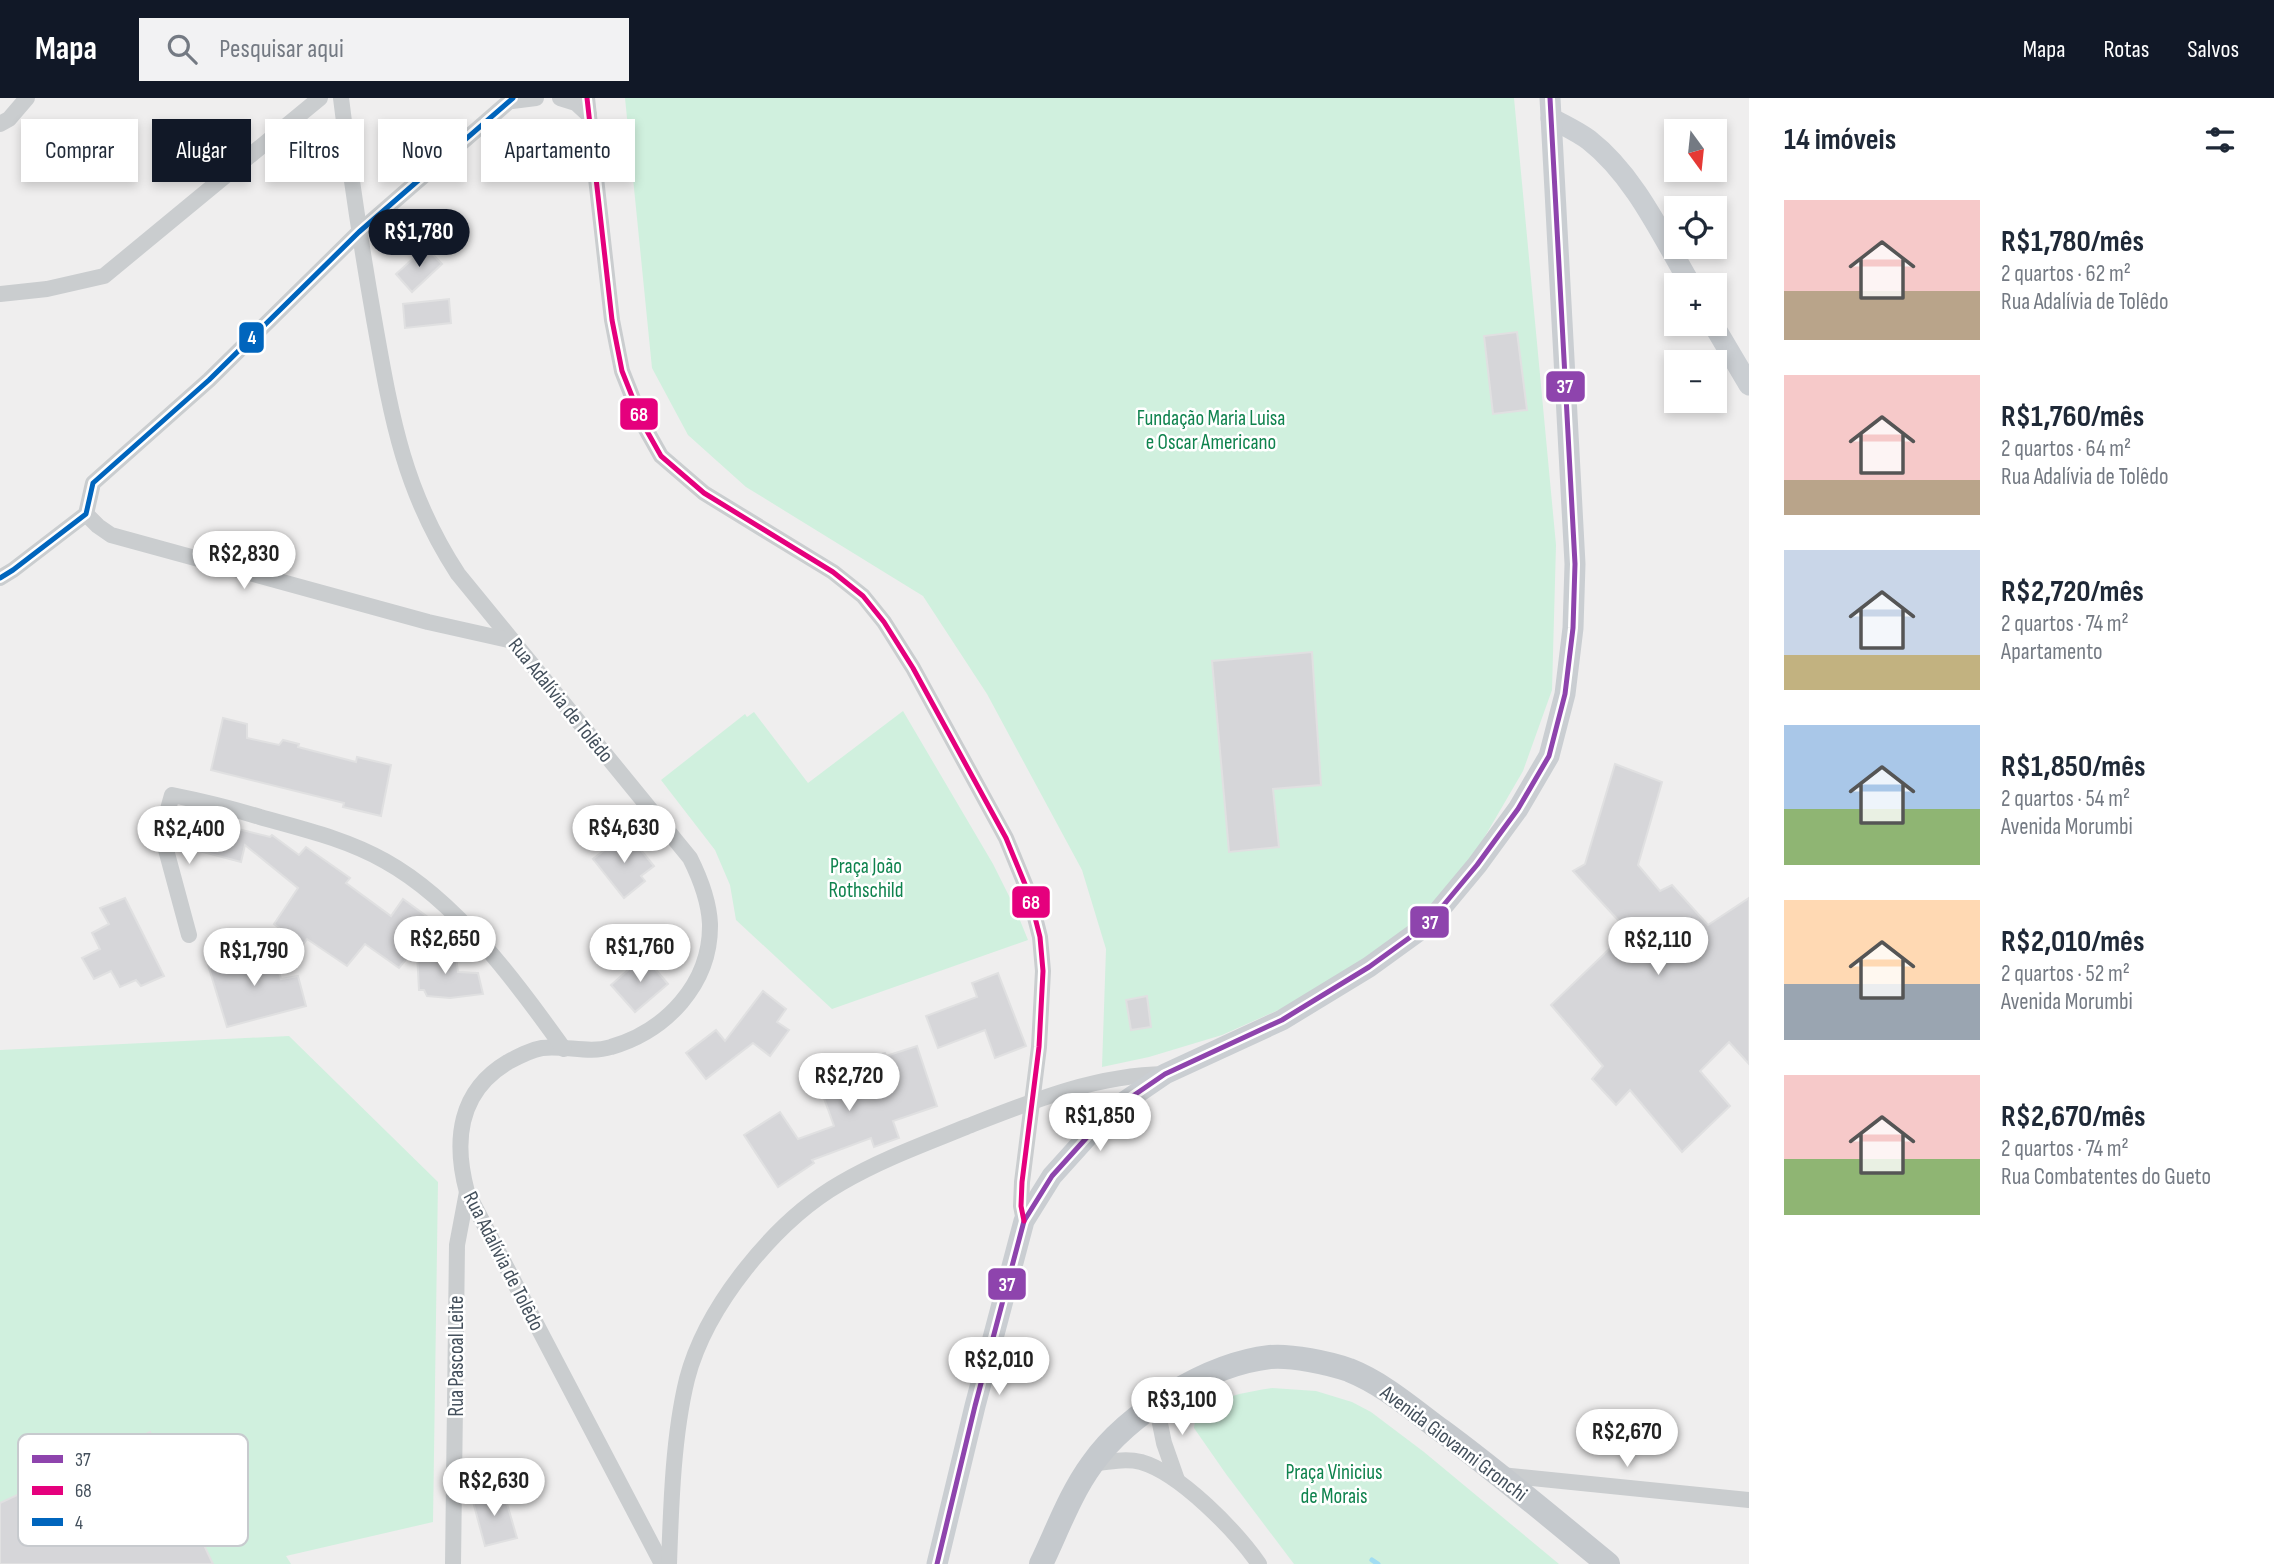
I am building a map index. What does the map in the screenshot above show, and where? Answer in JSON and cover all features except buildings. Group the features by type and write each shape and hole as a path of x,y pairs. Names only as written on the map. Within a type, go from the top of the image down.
{"main road":[{"path":"1551,108 1618,169 1642,202 1684,273"},
{"path":"937,1564 1024,1221 1052,1177 1089,1135 1124,1102 1165,1074 1282,1020 1368,967 1427,925 1518,809 1549,756 1565,694 1573,628 1575,564 1551,108"},
{"path":"1554,172 1568,151 1589,140"},
{"path":"1720,336 1749,385"},
{"name":"Avenida Giovanni Gronchi","path":"1041,1564 1069,1503 1092,1464 1137,1419 1156,1404 1193,1383 1237,1364 1272,1357 1308,1360 1348,1370 1387,1390 1501,1475 1608,1564"}],"street":[{"path":"0,124 9,119 27,98"},
{"path":"0,294 47,289 104,275 320,98"},
{"name":"Rua Adalívia de Tolêdo","path":"341,98 359,232 387,398 399,449 438,544 458,574 690,858 702,883 710,924 704,962 691,990 669,1016 651,1031 608,1048 543,1048 526,1053 493,1071 477,1089 465,1112 460,1139 459,1165 467,1192 662,1564"},
{"path":"0,578 86,514 93,483 209,380 359,232 513,99 536,98"},
{"path":"560,98 576,103 589,115"},
{"path":"587,98 612,320 622,371 643,424 661,456 704,493 834,572 863,596 884,622 913,668 1006,838 1029,894 1040,937 1043,971 1040,1026 1022,1182 1021,1206 1024,1221"},
{"path":"86,514 111,535 428,622 513,641"},
{"path":"189,936 165,846 165,820 172,795 215,803 297,826 343,841 385,861 414,880 462,922 520,987 564,1049"},
{"path":"669,1564 676,1462 688,1378 708,1324 739,1276 799,1214 838,1184 890,1159 1032,1101 1130,1075 1165,1074"},
{"name":"Rua Pascoal Leite","path":"453,1564 457,1245 467,1192"},
{"path":"1156,1404 1164,1443 1177,1480"},
{"path":"1092,1464 1123,1460 1140,1462 1177,1480 1245,1545 1259,1564"},
{"path":"1501,1475 1749,1500"}],"green space":[{"name":"Fundação Maria Luisa e Oscar Americano","path":"625,98 1514,98 1556,545 1552,690 1523,771 1463,874 1393,947 1303,999 1222,1035 1149,1057 1102,1067 1106,949 1082,870 987,694 923,596 746,487 688,435 652,368 633,182 635,119 627,119"},
{"name":"Praça João Rothschild","path":"903,711 993,864 1028,940 832,1009 736,920 730,885 715,850 661,780 745,714 747,717 754,712 808,783"},
{"path":"289,1036 438,1182 433,1522 286,1556 291,1564 0,1564 0,1050"},
{"name":"Praça Vinicius de Morais","path":"1272,1388 1316,1391 1352,1402 1371,1412 1424,1452 1559,1564 1294,1564 1194,1428 1196,1415 1213,1404"}],"waterway":[{"path":"1372,1560 1378,1564"}],"transit line":[{"name":"4","path":"0,578 86,514 93,483 209,380 359,232 513,98"},
{"name":"68","path":"587,98 612,320 622,371 643,424 661,456 704,493 833,572 863,596 884,622 913,668 1006,838 1029,894 1040,937 1043,971 1039,1047 1022,1182 1021,1206 1024,1221"},
{"name":"37","path":"937,1564 1024,1221 1052,1176 1124,1102 1165,1074 1282,1020 1369,967 1427,925 1477,865 1518,809 1549,756 1565,694 1573,628 1575,564 1550,98"}]}
